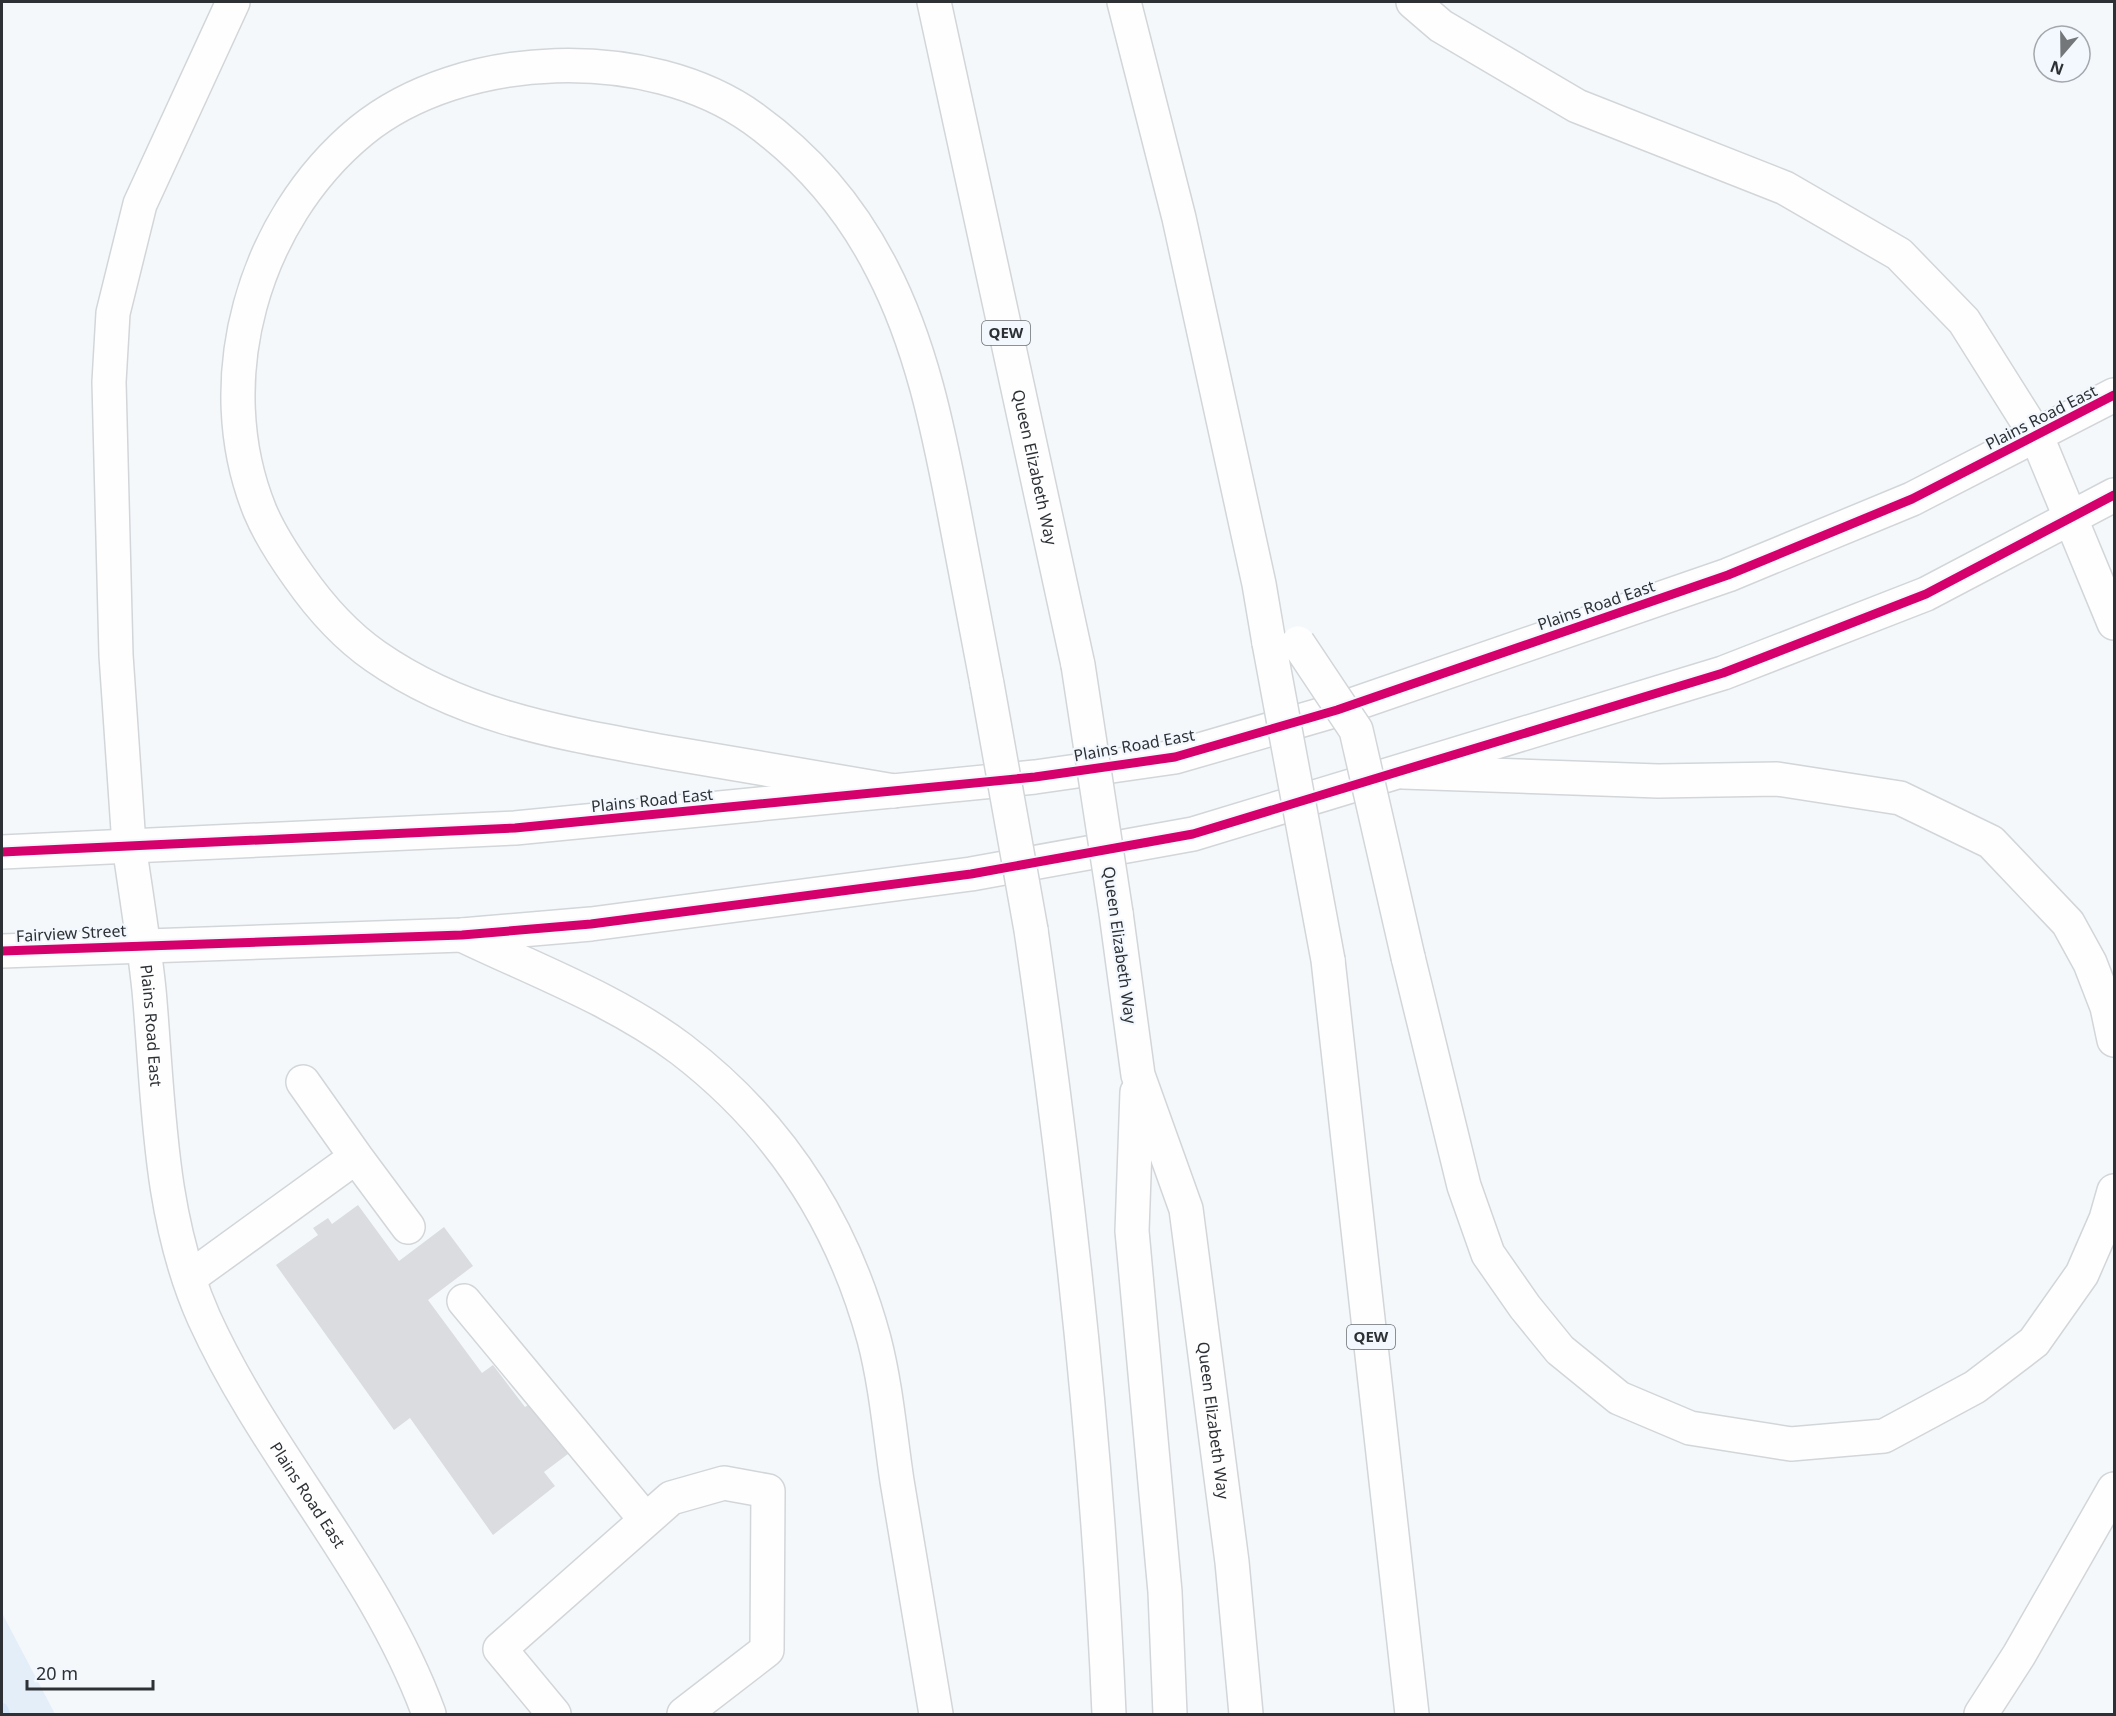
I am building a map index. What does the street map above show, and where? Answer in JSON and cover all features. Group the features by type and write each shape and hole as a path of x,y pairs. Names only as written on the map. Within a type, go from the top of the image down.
{"main road":[{"path":"143,944 129,845 116,655 109,382 113,314 140,204 233,2"},
{"name":"Queen Elizabeth Way","path":"934,2 1078,665 1138,1075 1186,1209 1232,1562 1246,1714"},
{"name":"QEW","path":"1124,2 1179,218 1259,584 1283,643 1328,960 1412,1714"},
{"path":"1413,2 1441,26 1577,106 1785,188 1899,254 1964,321 2037,436 2115,623"},
{"path":"894,791 532,726 479,710 416,681 372,654 336,623 277,546 260,510 242,446 237,407 242,341 263,266 280,228 322,169 364,128 403,104 439,88 487,72 584,64 637,72 694,89 752,117 783,142 836,195 882,268 916,347 939,431 1031,930 1059,1119 1081,1305 1105,1603 1109,1714"},
{"name":"Plains Road East","path":"129,845 515,828 1035,777 1175,757 1338,710 1728,575 1912,499 2115,395"},
{"name":"Plains Road East","path":"429,1714 418,1684 387,1619 228,1365 204,1317 189,1278 176,1231 160,1142 143,944 462,935 591,924 971,873 1193,834 1403,772 1733,669 1926,594 2069,516 2115,495"},
{"path":"1283,643 1356,730 1464,1186 1488,1254 1525,1307 1560,1350 1619,1398 1690,1428 1791,1444 1884,1436 1975,1387 2034,1342 2082,1274 2106,1219 2115,1191"},
{"path":"1403,772 1658,781 1778,779 1900,798 1991,842 2068,923 2090,963 2107,1006 2115,1040"},
{"path":"2,852 129,845"},
{"path":"462,935 596,999 679,1048 758,1118 794,1163 848,1260 874,1341 936,1714"},
{"name":"Fairview Street","path":"2,951 143,944"},
{"path":"1138,1075 1132,1231 1165,1592 1170,1714"},
{"path":"303,1082 408,1227"},
{"path":"189,1278 356,1157"},
{"path":"465,1301 645,1519"},
{"path":"554,1714 500,1649 671,1498 698,1488 724,1483 768,1491 767,1650 684,1714"},
{"path":"1981,1714 2019,1655 2115,1489"}],"shaded area":[{"path":"2,1613 55,1714 2,1714"}],"building":[{"path":"358,1205 399,1261 444,1227 473,1266 428,1300 482,1373 493,1365 525,1407 531,1403 568,1454 544,1472 555,1486 493,1535 410,1418 394,1430 276,1265 318,1235 313,1228 328,1218 332,1224"}],"waterway":[{"path":"2,1709 4,1714"}],"cycle path":[{"path":"2,852 515,828 1035,777 1175,757 1337,710 1728,575 1912,499 2114,395"},
{"path":"2,951 462,935 591,924 971,874 1193,834 1723,673 1926,594 2114,495"}]}
